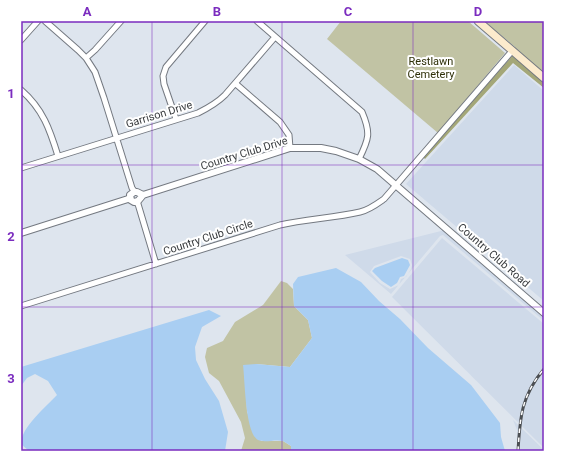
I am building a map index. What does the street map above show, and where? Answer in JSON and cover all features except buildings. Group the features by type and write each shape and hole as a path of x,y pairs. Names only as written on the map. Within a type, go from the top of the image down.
{"main road":[{"path":"478,21 544,78"}],"street":[{"path":"21,40 38,21"},
{"path":"45,21 86,58 95,72 156,264"},
{"path":"86,58 100,45 121,21"},
{"path":"176,120 164,84 163,76 166,67 205,21"},
{"path":"257,21 362,112 366,121 369,138 360,159"},
{"name":"Garrison Drive","path":"21,168 176,120 208,108 218,102 236,84 276,37"},
{"name":"Country Club Circle","path":"21,306 294,221 361,212 375,206 384,199 512,51"},
{"path":"236,84 280,122 289,135 290,148"},
{"path":"21,90 32,100 41,112 47,123 58,156"},
{"name":"Country Club Drive","path":"21,233 290,148 321,148 360,159 377,169 448,229"},
{"name":"Country Club Road","path":"448,229 544,313"}],"shaded area":[{"path":"514,65 544,91 544,301 406,184"},
{"path":"445,230 544,316 544,321 443,235 440,236 408,274 412,265 410,259 401,256 374,266 370,272 380,283 390,289 398,285 391,294 345,255"},
{"path":"442,238 544,324 544,448 392,297"},
{"path":"513,420 544,451 519,451 517,430"}],"green space":[{"name":"Restlawn Cemetery","path":"341,21 468,21 505,53 438,133 327,39"},
{"path":"484,21 544,21 544,77 512,51 515,47"},
{"path":"513,55 544,82 544,88 513,63 425,159 423,157"},
{"path":"281,281 287,283 293,289 294,306 308,320 312,338 290,367 256,364 246,391 247,412 261,441 283,441 291,446 291,451 241,451 245,438 241,422 219,381 209,373 205,357 207,348 223,341 235,322 263,305"}],"water":[{"path":"402,258 408,260 410,265 404,276 400,277 397,283 391,287 382,281 372,271 375,268"},
{"path":"336,268 361,282 428,348 471,385 500,423 501,437 505,451 291,451 291,446 283,441 258,440 250,427 248,417 243,365 256,364 290,367 312,338 308,320 294,306 293,284 298,277"},
{"path":"209,310 221,316 202,327 195,347 196,360 205,379 219,401 228,432 225,451 29,451 21,444 22,438 29,424 57,395 48,381 35,374 27,378 21,386 21,367"}],"railway":[{"path":"518,451 521,418 526,398 536,379 544,369"}]}
